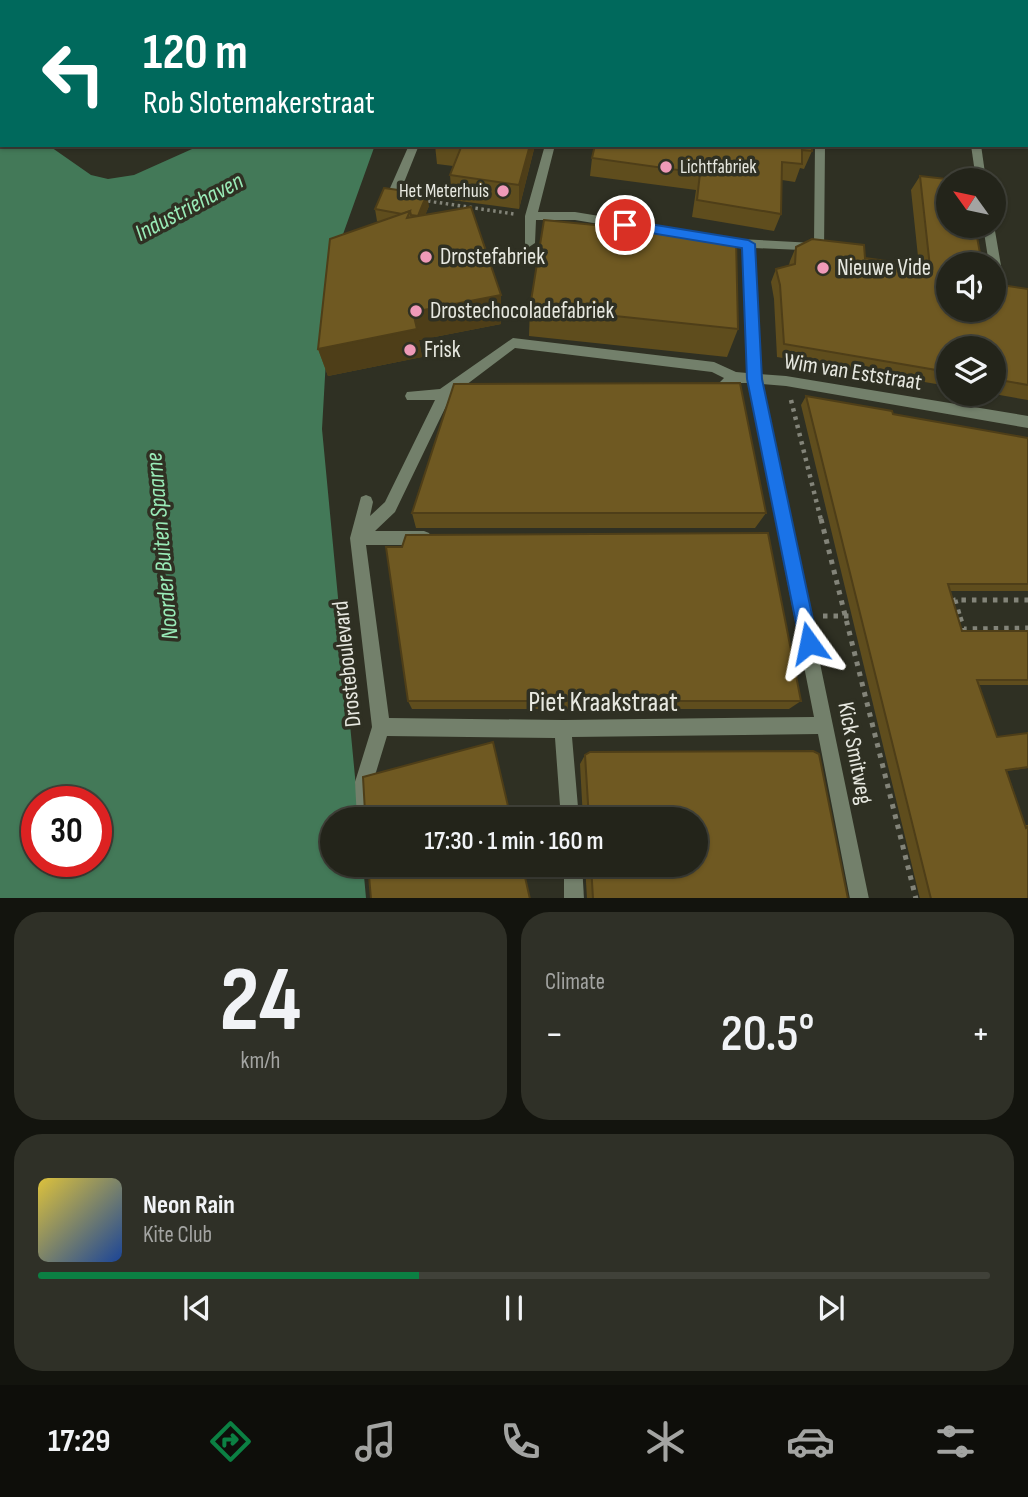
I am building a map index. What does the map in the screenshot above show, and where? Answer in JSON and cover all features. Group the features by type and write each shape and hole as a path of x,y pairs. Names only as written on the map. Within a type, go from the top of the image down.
{"street":[{"path":"393,195 413,147"},
{"path":"529,243 531,216 549,147"},
{"path":"722,240 820,248 820,147"},
{"path":"976,147 980,168"},
{"path":"531,216 575,216 708,238"},
{"name":"Kick Smitweg","path":"748,244 754,379 860,898"},
{"name":"Wim van Eststraat","path":"445,393 513,343 714,368 734,377 786,381 1028,422"},
{"path":"693,390 720,390 734,377"},
{"path":"358,538 390,508 445,393"},
{"path":"412,396 486,393"},
{"name":"Drosteboulevard","path":"365,807 364,782 381,727 358,538 366,502"},
{"path":"766,536 787,539"},
{"path":"358,538 440,538"},
{"name":"Piet Kraakstraat","path":"381,727 563,729 826,725"},
{"path":"563,729 569,807"},
{"path":"573,877 574,898"}],"path":[{"path":"393,195 531,216"},
{"path":"786,381 916,898"},
{"path":"1028,600 955,600 964,629 1028,628"},
{"path":"949,614 959,614"},
{"path":"846,616 859,615"}],"water":[{"path":"0,147 51,147 91,175 108,179 134,175 197,147 374,147 342,237 328,324 322,429 358,807 320,807 320,877 364,877 366,898 0,898"}],"building":[{"path":"461,147 529,147 519,185 450,175"},
{"path":"595,147 812,147 812,151 802,150 802,164 782,162 781,214 697,200 700,173 592,158"},
{"path":"920,176 936,178 936,238 977,238 980,252 936,252 936,322 1006,322 1006,286 1028,289 1028,385 1006,381 1006,336 936,336 936,370 784,344 780,285 776,269 795,264 796,247 812,239 864,245 865,258 930,267"},
{"path":"384,188 427,194 418,216 411,215 410,211 402,214 375,209"},
{"path":"471,207 501,295 413,312 417,329 318,349 330,239 410,211 407,218"},
{"path":"544,220 736,239 738,329 530,307"},
{"path":"740,383 766,513 412,513 454,384"},
{"path":"806,396 1028,438 1028,584 948,584 962,631 1028,631 1028,680 977,680 997,737 1028,733 1028,767 1006,770 1026,828 1028,827 1028,898 931,898"},
{"path":"768,533 801,701 408,701 386,547 402,547 406,535"},
{"path":"493,742 508,807 365,807 363,777"},
{"path":"813,751 819,754 848,898 593,898 592,877 708,877 708,807 588,807 585,755 590,752"},
{"path":"369,877 525,877 530,898 371,898"}],"place":[{"name":"Lichtfabriek","path":"666,167"},
{"name":"Het Meterhuis","path":"503,191"},
{"name":"Drostefabriek","path":"426,257"},
{"name":"Nieuwe Vide","path":"823,268"},
{"name":"Drostechocoladefabriek","path":"416,311"},
{"name":"Frisk","path":"410,350"}],"route":[{"path":"625,225 748,244 754,379 809,643"}],"water label":[{"name":"Industriehaven","path":"189,207"},
{"name":"Noorder Buiten Spaarne","path":"162,546"}]}
